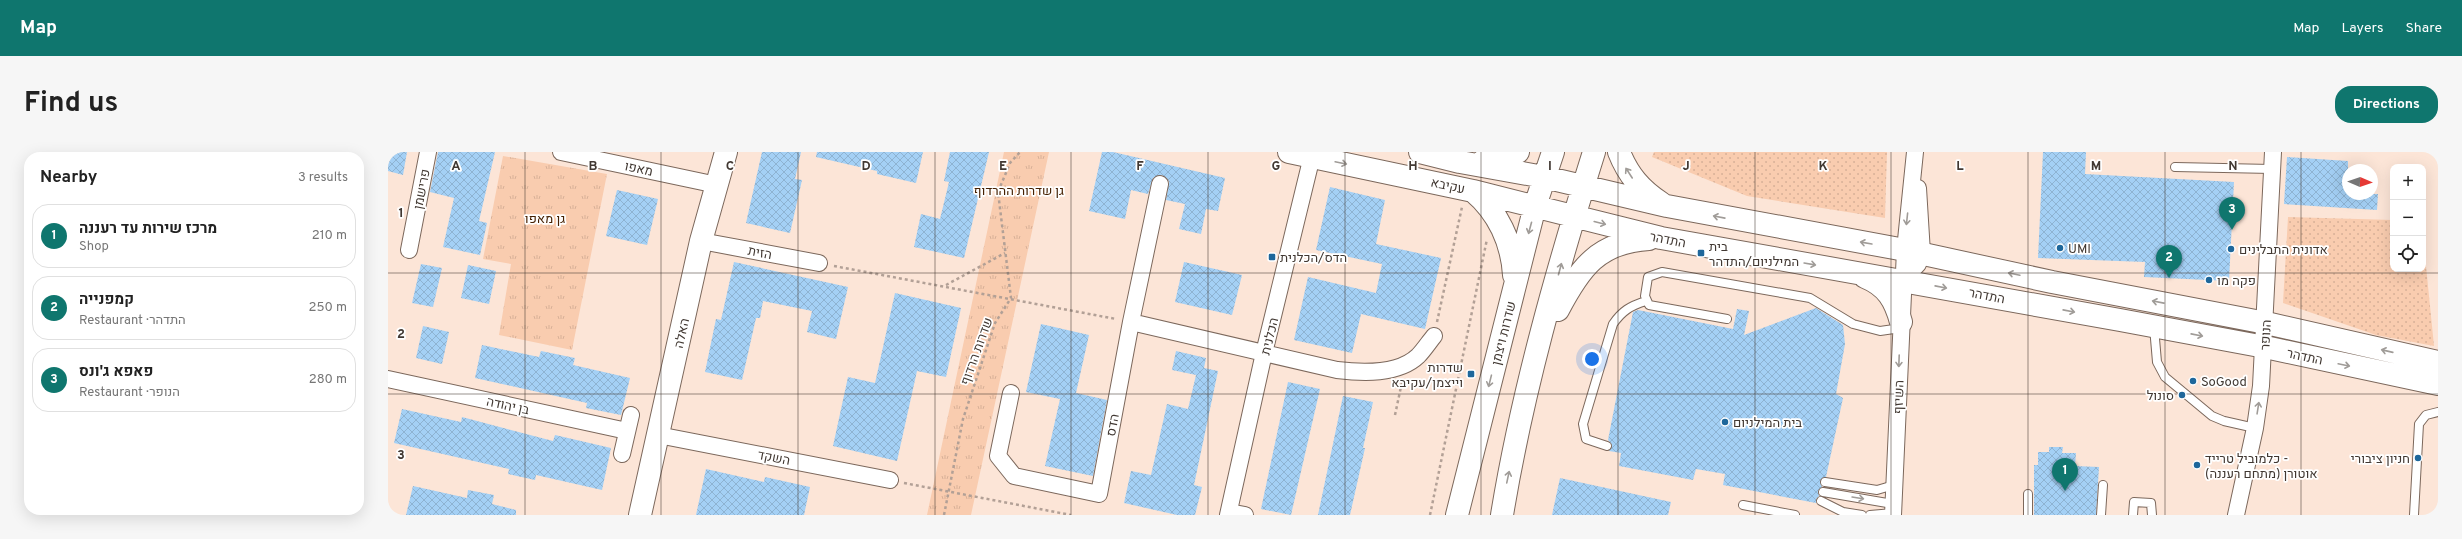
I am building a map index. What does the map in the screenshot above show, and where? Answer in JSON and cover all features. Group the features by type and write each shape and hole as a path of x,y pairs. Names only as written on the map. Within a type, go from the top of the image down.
{"street":[{"name":"פרישמן","path":"409,250 428,152"},
{"name":"מאפו","path":"562,152 717,184"},
{"name":"האלה","path":"640,515 701,241 726,152"},
{"name":"עקיבא","path":"1289,152 1313,155 1535,206"},
{"name":"עקיבא","path":"1420,152 1460,162 1544,177"},
{"path":"1460,162 1498,160 1518,152"},
{"name":"שדרות ויצמן","path":"1457,515 1535,206 1552,152"},
{"path":"1502,515 1508,478 1536,358 1582,187 1594,152"},
{"path":"1619,152 1631,177 1649,194 1667,206"},
{"name":"השיזף","path":"1893,511 1903,280 1913,252 1916,152"},
{"name":"הנופר","path":"2236,515 2255,428 2265,347 2273,152"},
{"name":"הכלנית","path":"1229,513 1264,353 1313,155"},
{"name":"התדהר","path":"1544,177 1667,206 1913,252 2052,282 2266,322 2438,362"},
{"name":"הדס","path":"1011,393 998,456 1014,476 1099,494 1131,322 1160,184"},
{"path":"1469,190 1484,200 1498,220 1509,249 1514,287"},
{"name":"התדהר","path":"1535,206 1661,238 2154,326 2265,347 2438,384"},
{"path":"1536,358 1568,290 1585,266 1602,251 1622,243 1661,238"},
{"name":"הזית","path":"701,241 819,263"},
{"path":"1847,270 1868,278 1891,295 1901,325"},
{"path":"1131,322 1337,370 1362,373 1389,370 1406,362 1417,356 1434,336"},
{"name":"בן יהודה","path":"388,379 627,431"},
{"path":"622,454 631,415"},
{"name":"השקד","path":"658,435 890,480"},
{"path":"1229,513 1245,515"}],"lane":[{"path":"2175,167 2272,169"},
{"path":"1726,319 1649,305 1646,301 1648,276 1662,272 1810,298 1853,324 1880,331 1901,325"},
{"path":"1607,446 1586,439 1583,424 1613,324 1620,313 1629,306 1646,301"},
{"path":"2154,326 2157,356 2161,370 2165,376 2212,416 2224,421 2255,428"},
{"path":"2414,515 2419,424 2426,415 2438,412"},
{"path":"1825,482 1877,490 1894,485"},
{"path":"2102,515 2103,485"},
{"path":"1823,492 1893,511"},
{"path":"2028,494 2028,515"},
{"path":"1821,501 1843,512 1862,515"},
{"path":"2133,515 2134,502 2151,504 2152,515"},
{"path":"1743,505 1795,515"},
{"path":"1870,515 1893,511"}],"path":[{"path":"1011,298 998,192 1010,164 1020,152"},
{"path":"1434,336 1469,190"},
{"path":"1430,515 1488,235 1498,220"},
{"path":"945,286 1005,253"},
{"path":"819,263 1011,298 1131,322"},
{"name":"שדרות הרדוף","path":"944,515 963,418 995,323 1011,298"},
{"path":"1395,415 1406,362"},
{"path":"890,480 1071,515"}],"green space":[{"name":"גן שדרות ההרדוף","path":"1004,152 1049,152 971,515 927,515"},
{"path":"1654,152 1887,152 1885,218 1747,196 1652,157"},
{"name":"גן מאפו","path":"503,156 607,174 572,350 499,335 511,264 483,259"},
{"path":"2288,217 2390,220 2390,272 2426,272 2426,266 2434,346 2376,335 2283,303"}],"building":[{"path":"388,152 407,152 403,175 388,171"},
{"path":"438,152 495,152 479,221 487,223 480,255 443,247 454,198 430,192"},
{"path":"762,152 801,152 795,179 802,180 790,233 746,223"},
{"path":"817,152 923,152 916,183 877,174 877,171 816,157"},
{"path":"950,152 989,152 964,258 914,247 921,214 940,219 949,182 944,181"},
{"path":"1102,152 1113,152 1225,178 1218,211 1206,209 1201,234 1179,229 1185,204 1166,200 1169,181 1162,175 1153,178 1148,194 1131,190 1125,219 1089,211"},
{"path":"2043,152 2086,152 2085,174 2234,182 2229,281 2144,277 2145,262 2038,258"},
{"path":"2287,157 2348,161 2348,164 2342,164 2342,200 2378,200 2377,210 2284,204"},
{"path":"1330,187 1385,200 1376,244 1441,258 1425,329 1361,314 1352,353 1294,340 1308,277 1376,293 1382,264 1316,250"},
{"path":"617,190 658,199 647,245 606,236"},
{"path":"734,262 848,287 836,339 807,332 812,311 763,301 760,318 756,318 742,380 705,372 716,319 721,320"},
{"path":"1184,262 1242,275 1232,315 1175,302"},
{"path":"421,264 442,268 433,307 412,303"},
{"path":"468,265 496,271 489,304 461,298"},
{"path":"895,293 961,308 946,377 917,371 897,461 833,446 848,377 875,383"},
{"name":"בית המילניום","path":"1816,308 1843,325 1845,344 1836,394 1843,398 1826,477 1820,481 1822,487 1818,491 1819,496 1816,499 1816,503 1723,485 1725,474 1696,469 1693,480 1619,466 1621,453 1609,451 1612,445 1608,440 1633,312 1638,310 1733,329 1737,309 1749,311 1744,335"},
{"path":"1041,324 1089,335 1076,393 1107,400 1093,476 1045,466 1060,399 1026,392"},
{"path":"423,326 449,332 442,364 416,358"},
{"path":"482,345 539,357 541,351 575,358 573,365 630,378 621,415 586,408 587,403 475,378"},
{"path":"1176,351 1206,358 1204,368 1218,371 1194,485 1202,487 1195,515 1177,515 1124,503 1131,471 1151,475 1167,404 1188,409 1196,375 1172,370"},
{"path":"1288,382 1320,389 1291,515 1261,509"},
{"path":"1343,396 1373,402 1363,448 1365,448 1350,515 1318,515"},
{"path":"402,409 461,422 462,417 553,441 555,435 611,448 602,490 536,475 535,480 508,474 509,469 394,443"},
{"path":"2049,447 2063,447 2062,453 2076,453 2075,466 2099,467 2096,515 2034,515 2034,465 2038,465 2038,452 2049,452"},
{"path":"706,469 764,482 765,477 810,487 804,515 696,515"},
{"path":"1560,478 1671,502 1668,515 1552,515"},
{"path":"413,486 467,498 468,490 494,495 492,504 516,510 516,515 406,515"}],"place":[{"name":"פאפא ג'ונס","path":"2232,230"},
{"name":"UMI","path":"2060,248"},
{"name":"אדונית התבלינים","path":"2231,249"},
{"name":"בית המילניום/התדהר","path":"1701,253"},
{"name":"הדס/הכלנית","path":"1272,257"},
{"name":"קמפנייה","path":"2169,278"},
{"name":"פקה מו","path":"2209,280"},
{"name":"שדרות וייצמן/עקיבא","path":"1471,374"},
{"name":"SoGood","path":"2193,381"},
{"name":"סונול","path":"2182,395"},
{"name":"בית המילניום","path":"1725,422"},
{"name":"חניון ציבורי","path":"2418,458"},
{"name":"כלמוביל טרייד - אוטורן (מתחם רעננה)","path":"2197,465"},
{"name":"מרכז שירות עד רעננה","path":"2065,491"}]}
